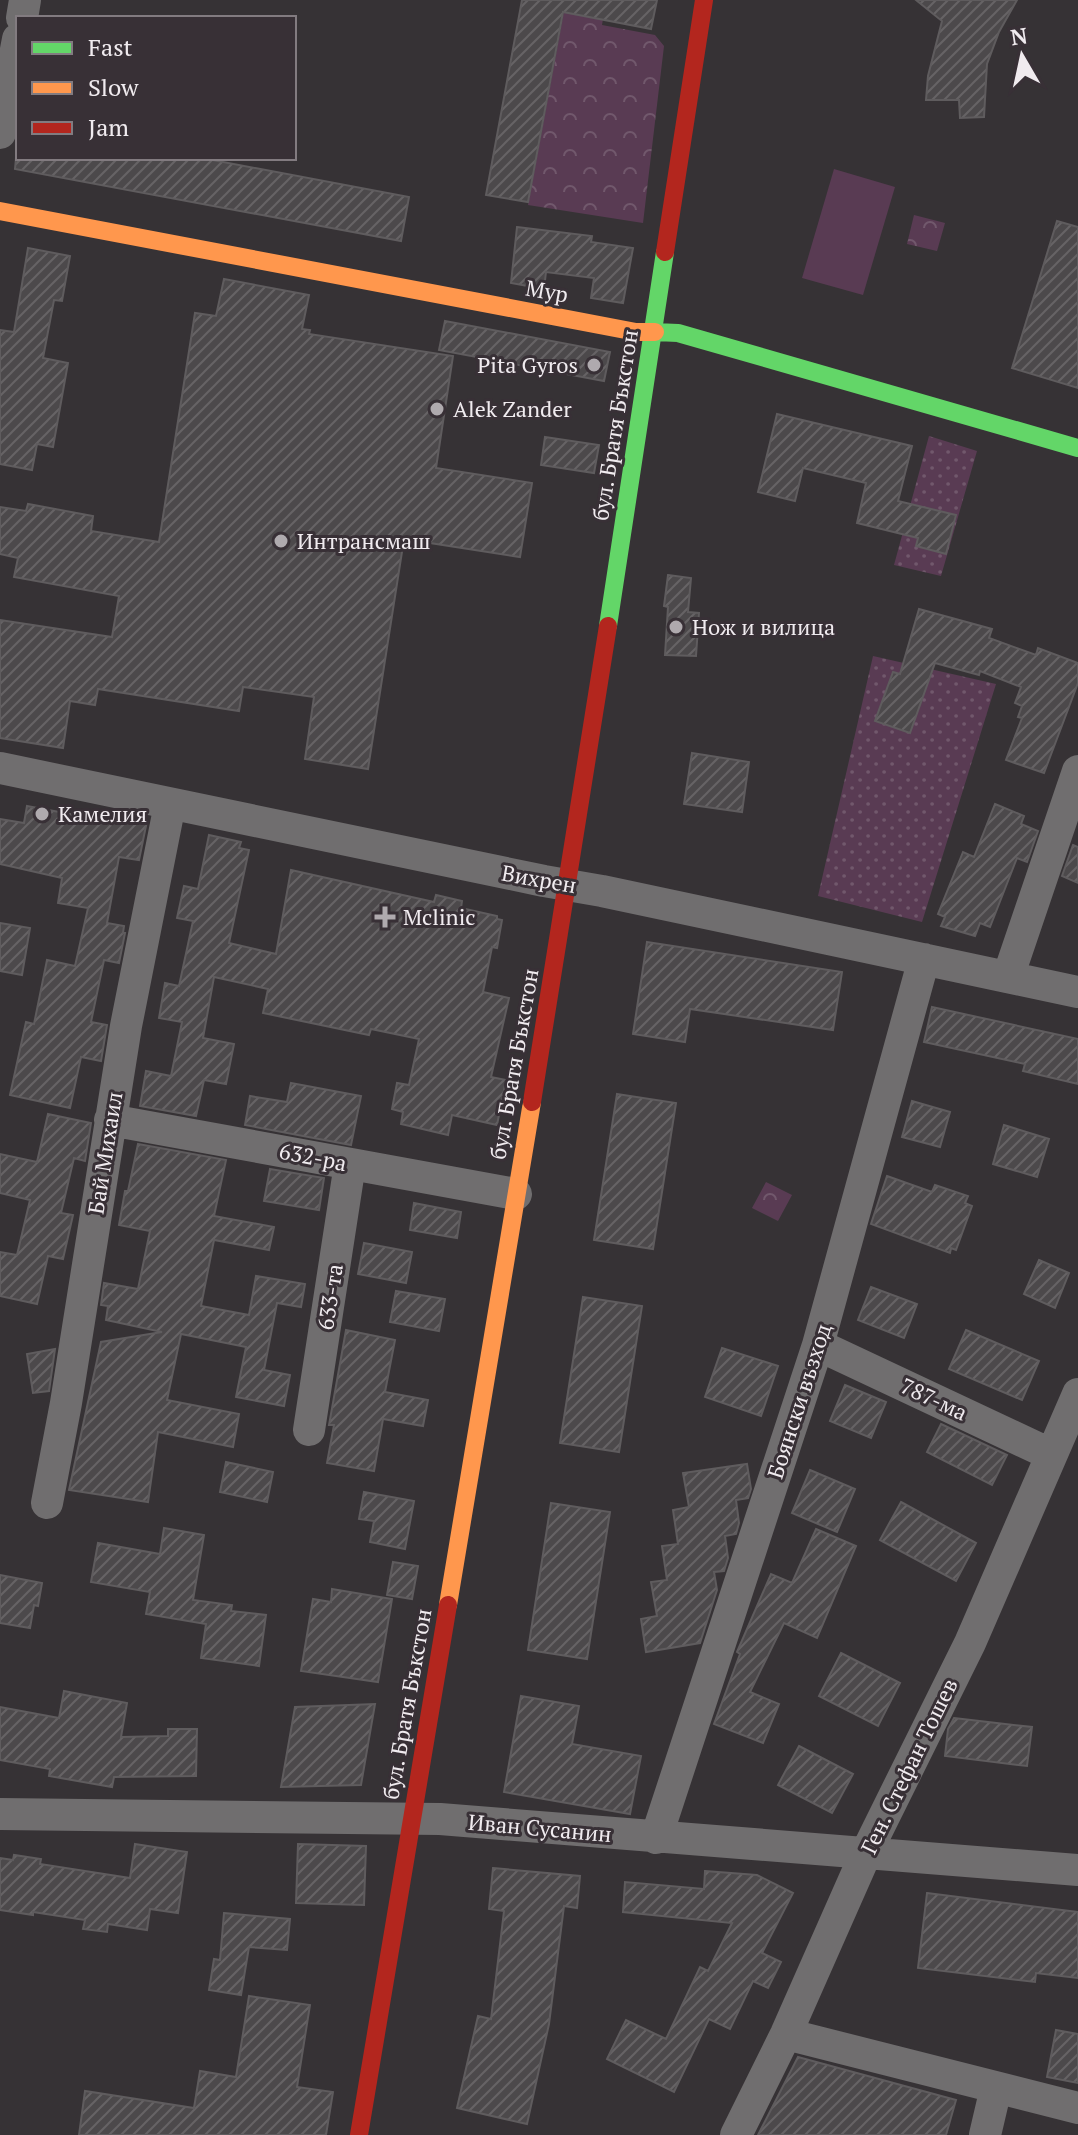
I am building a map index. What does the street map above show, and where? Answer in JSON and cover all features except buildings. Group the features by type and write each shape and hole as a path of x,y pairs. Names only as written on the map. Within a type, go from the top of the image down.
{"street":[{"name":"бул. Братя Бъкстон","path":"359,2135 568,885 704,0"},
{"path":"0,133 16,49"},
{"name":"Мур","path":"0,211 636,332 678,333 1078,448"},
{"name":"Вихрен","path":"0,768 1078,992"},
{"path":"1008,977 1078,771"},
{"name":"Бай Михаил","path":"47,1503 66,1403 126,1026 170,804"},
{"name":"Боянски възход","path":"656,1838 818,1345 924,959"},
{"name":"632-ра","path":"110,1120 516,1194"},
{"name":"633-та","path":"309,1430 350,1164"},
{"name":"787-ма","path":"818,1345 1050,1454"},
{"name":"Ген. Стефан Тошев","path":"736,2135 786,2034 866,1853 970,1643 1078,1394"},
{"name":"Иван Сусанин","path":"0,1814 440,1819 1078,1870"},
{"path":"786,2034 1078,2108"},
{"path":"985,2135 996,2088"}],"green space":[{"path":"566,0 606,0 602,25 655,35 664,46 643,223 528,205"},
{"path":"834,169 895,187 863,295 802,278"},
{"path":"914,215 945,223 937,251 907,244"},
{"path":"929,436 977,451 941,576 894,565"},
{"path":"873,656 996,684 922,922 818,896"},
{"path":"766,1182 792,1195 778,1221 752,1208"}],"traffic: fast":[{"path":"608,626 665,252"},
{"path":"655,332 678,333 1078,448"}],"traffic: slow":[{"path":"0,211 636,332 655,332"},
{"path":"448,1605 532,1102"}],"traffic: jam":[{"path":"665,252 704,0"},
{"path":"532,1102 608,626"},
{"path":"359,2135 448,1605"}],"place":[{"name":"Pita Gyros","path":"594,365"},
{"name":"Alek Zander","path":"437,409"},
{"name":"Интрансмаш","path":"281,541"},
{"name":"Нож и вилица","path":"676,627"},
{"name":"Камелия","path":"42,814"},
{"name":"Mclinic","path":"385,917"}]}
